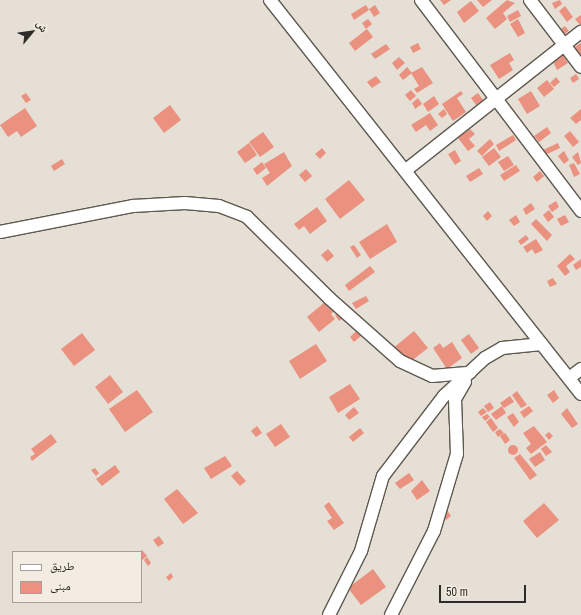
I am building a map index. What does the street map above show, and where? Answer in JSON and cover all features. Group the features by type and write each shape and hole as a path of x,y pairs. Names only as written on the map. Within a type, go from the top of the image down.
{"street":[{"path":"270,0 406,170 581,394"},
{"path":"421,0 581,211"},
{"path":"530,0 581,67"},
{"path":"406,170 581,32"},
{"path":"0,232 133,206 185,203 219,206 247,217 328,298 400,361 432,376 470,373"},
{"path":"329,615 361,551 383,476 444,396 485,358 502,348 542,344"},
{"path":"569,378 581,369"},
{"path":"391,615 434,532 457,454 455,399 470,373"}],"building":[{"path":"440,0 451,0 444,5"},
{"path":"477,0 492,0 483,7"},
{"path":"507,0 515,3 503,13 507,19 495,29 486,18"},
{"path":"560,0 562,4 555,9 552,3"},
{"path":"471,1 479,11 464,23 457,12"},
{"path":"366,5 369,10 354,20 351,14"},
{"path":"375,5 380,13 374,17 369,9"},
{"path":"565,6 573,17 567,22 559,11"},
{"path":"518,10 521,16 510,22 507,16"},
{"path":"581,15 581,24 580,25 575,19"},
{"path":"368,19 372,24 366,29 362,23"},
{"path":"518,19 525,33 518,37 510,24"},
{"path":"565,26 569,31 562,36 558,31"},
{"path":"367,29 373,37 355,51 349,43"},
{"path":"418,43 421,49 413,53 410,47"},
{"path":"581,43 581,57 575,47"},
{"path":"386,44 390,49 375,59 371,54"},
{"path":"510,53 514,60 509,63 513,70 499,79 490,65"},
{"path":"562,54 568,63 557,70 552,60"},
{"path":"399,57 405,63 397,70 392,63"},
{"path":"407,67 412,73 403,80 399,75"},
{"path":"422,67 433,83 417,93 414,89 419,86 411,73"},
{"path":"576,74 579,79 573,83 570,78"},
{"path":"376,76 381,82 372,88 367,82"},
{"path":"556,77 560,82 554,87 550,83"},
{"path":"547,80 554,89 544,97 537,88"},
{"path":"411,90 416,96 410,101 405,95"},
{"path":"461,91 463,94 457,98 466,112 453,121 442,104"},
{"path":"531,91 540,106 527,114 518,99"},
{"path":"26,93 31,100 26,103 21,96"},
{"path":"478,93 483,100 476,105 471,98"},
{"path":"434,96 439,104 428,112 423,104"},
{"path":"418,98 422,104 415,109 412,103"},
{"path":"170,105 181,120 164,133 153,118"},
{"path":"25,108 37,126 21,137 17,131 8,137 0,125"},
{"path":"444,109 447,114 442,118 438,114"},
{"path":"581,109 581,120 576,124 570,118"},
{"path":"430,113 438,125 430,131 426,125 416,132 411,125"},
{"path":"547,127 551,133 539,142 534,136"},
{"path":"470,129 475,134 469,139 475,146 468,151 458,138"},
{"path":"570,131 579,142 573,147 564,136"},
{"path":"263,132 274,147 260,157 249,142"},
{"path":"513,135 516,140 499,151 496,145"},
{"path":"490,139 494,144 482,156 477,151"},
{"path":"249,143 257,155 245,163 237,152"},
{"path":"558,143 560,148 545,155 543,150"},
{"path":"322,148 326,153 320,159 315,154"},
{"path":"494,148 501,157 489,166 482,157"},
{"path":"455,150 461,161 455,165 448,154"},
{"path":"564,151 569,160 564,164 558,156"},
{"path":"284,152 292,166 267,186 262,178 270,173 264,164"},
{"path":"578,152 581,163 578,165 572,157"},
{"path":"508,156 514,165 504,171 498,162"},
{"path":"62,159 65,164 54,171 51,166"},
{"path":"262,162 266,168 257,175 253,169"},
{"path":"574,163 580,174 574,177 569,165"},
{"path":"516,165 520,171 504,181 500,175"},
{"path":"479,168 483,174 470,182 466,176"},
{"path":"306,169 312,176 305,182 299,175"},
{"path":"540,171 544,176 537,182 533,177"},
{"path":"349,180 365,200 340,219 325,199"},
{"path":"556,201 559,207 552,212 548,206"},
{"path":"531,203 535,209 526,215 523,209"},
{"path":"317,207 327,221 310,234 304,226 299,230 294,224"},
{"path":"549,210 554,217 548,222 543,215"},
{"path":"488,211 492,216 487,221 483,216"},
{"path":"516,215 520,222 514,226 509,220"},
{"path":"565,215 569,222 561,226 557,219"},
{"path":"536,219 552,235 547,241 531,224"},
{"path":"387,224 397,242 370,259 359,242"},
{"path":"526,235 529,239 521,245 518,241"},
{"path":"536,239 543,250 535,254 532,249 527,253 523,247"},
{"path":"354,245 361,255 357,258 350,247"},
{"path":"328,249 334,256 327,262 321,255"},
{"path":"570,254 575,259 566,266 570,272 565,276 557,266"},
{"path":"581,259 581,267 576,270 573,265"},
{"path":"370,266 375,272 349,291 345,285"},
{"path":"553,278 557,284 550,287 547,281"},
{"path":"366,296 369,301 356,309 352,303"},
{"path":"331,297 339,307 331,314 335,319 319,332 307,317"},
{"path":"342,311 345,317 339,321 335,315"},
{"path":"357,330 361,336 354,342 350,337"},
{"path":"414,331 428,348 405,366 392,349"},
{"path":"82,333 95,350 74,366 61,349"},
{"path":"469,334 479,348 471,354 461,340"},
{"path":"452,342 462,358 447,369 433,348 440,343 443,348"},
{"path":"316,344 327,361 300,379 289,361"},
{"path":"110,375 123,392 108,404 95,387"},
{"path":"350,384 360,399 338,413 329,397"},
{"path":"137,390 153,412 125,432 109,409"},
{"path":"554,390 559,398 553,403 547,395"},
{"path":"517,391 527,405 521,408 512,395"},
{"path":"510,396 514,402 504,408 500,403"},
{"path":"490,402 494,408 488,412 484,406"},
{"path":"502,406 506,413 496,420 491,414"},
{"path":"529,406 533,411 524,418 520,412"},
{"path":"354,407 359,413 349,420 345,415"},
{"path":"483,408 487,412 481,416 478,412"},
{"path":"567,408 578,424 572,428 561,414"},
{"path":"513,413 519,422 514,427 507,417"},
{"path":"487,414 490,417 485,421 482,417"},
{"path":"491,418 498,428 493,432 486,422"},
{"path":"281,424 290,437 275,447 266,434"},
{"path":"257,426 262,433 256,437 251,431"},
{"path":"534,426 547,442 531,454 526,448 531,444 523,433"},
{"path":"360,428 364,433 353,442 349,437"},
{"path":"500,429 504,433 498,437 495,432"},
{"path":"549,432 553,436 549,440 545,435"},
{"path":"505,433 510,440 505,444 500,436"},
{"path":"51,434 57,442 32,461 30,457 35,454 31,449"},
{"path":"513,445 518,450 513,455 508,450"},
{"path":"546,445 552,452 546,456 541,449"},
{"path":"540,452 545,460 535,467 529,459"},
{"path":"520,454 537,475 530,480 514,458"},
{"path":"225,456 232,466 211,479 204,468"},
{"path":"115,465 120,472 102,486 96,479"},
{"path":"95,468 99,473 96,476 91,470"},
{"path":"237,471 246,481 240,486 231,476"},
{"path":"409,473 414,480 400,489 395,483"},
{"path":"422,480 430,491 417,500 411,491"},
{"path":"177,489 198,513 183,524 164,499"},
{"path":"329,502 344,523 334,530 327,521 332,518 324,506"},
{"path":"544,503 559,520 537,538 523,521"},
{"path":"447,510 451,516 446,520 441,514"},
{"path":"159,536 164,543 158,547 153,540"},
{"path":"142,550 147,556 142,560 142,551 140,551"},
{"path":"147,557 151,563 148,566 144,560"},
{"path":"373,569 386,587 361,605 348,588"},
{"path":"171,573 173,577 169,581 166,577"}]}
